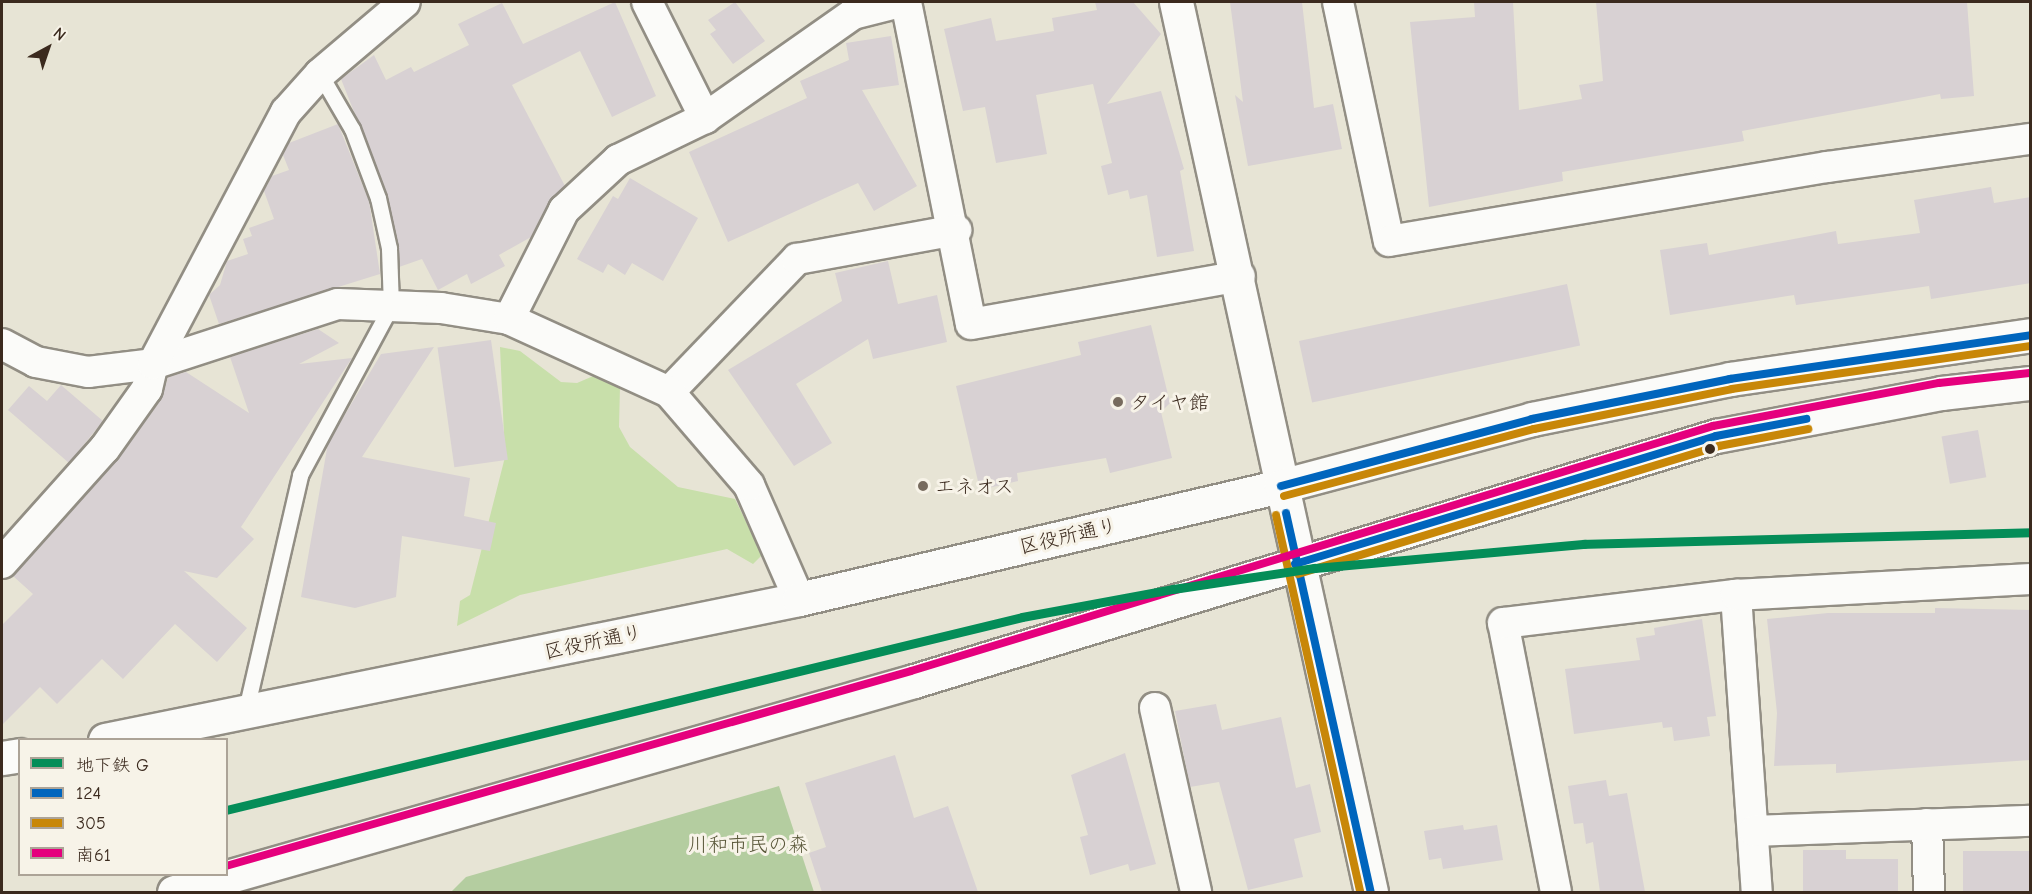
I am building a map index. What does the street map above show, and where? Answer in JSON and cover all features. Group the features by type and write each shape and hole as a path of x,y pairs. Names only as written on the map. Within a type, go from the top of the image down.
{"street":[{"path":"2,563 124,425 147,389 153,364 286,112 320,74 405,2"},
{"path":"647,2 705,118"},
{"path":"509,319 564,210 618,160 705,118 853,14 900,2"},
{"path":"906,2 956,230 971,324 1240,276"},
{"path":"1176,2 1240,276 1295,564 1371,892"},
{"path":"1338,2 1389,241 1827,167 2031,139"},
{"path":"669,392 796,259 956,230"},
{"path":"2,344 36,362 88,372 153,364 338,304 391,306 509,319 669,392 749,485 799,599"},
{"name":"区役所通り","path":"116,738 245,715 799,599 1281,486 1590,407 1742,377 2031,335"},
{"path":"193,890 914,681 1716,436 1941,393 2031,382"},
{"path":"1556,892 1503,623 1736,596 2031,579"},
{"path":"1736,596 1757,892"},
{"path":"1155,708 1196,892"},
{"path":"2,758 18,754"},
{"path":"1754,831 2031,821"},
{"path":"1927,824 1929,892"}],"lane":[{"path":"245,715 300,474 391,306 389,248 378,198 352,129 320,74"}],"green space":[{"path":"500,347 520,351 561,382 577,383 598,374 620,387 619,427 630,447 678,487 735,499 762,555 753,564 727,549 520,595 457,626 460,601 470,595 505,457"},
{"name":"川和市民の森","path":"779,786 814,892 451,892 466,877"}],"building":[{"path":"615,2 656,96 612,117 580,51 512,85 565,186 549,202 531,237 499,255 505,266 471,284 467,274 438,290 422,259 399,267 387,195 341,79 374,55 386,80 411,67 414,72 469,45 458,24 502,3 523,44"},
{"path":"735,2 765,41 733,64 710,34 716,30 708,20"},
{"path":"1095,2 1133,2 1161,34 1107,104 1161,91 1184,169 1180,171 1194,251 1157,257 1147,195 1130,199 1128,190 1108,195 1101,166 1112,163 1093,84 1036,95 1047,154 996,163 985,107 963,111 944,29 991,18 996,41 1054,31 1052,18 1097,10"},
{"path":"1230,2 1302,2 1314,108 1333,104 1342,149 1248,166 1235,95 1243,102"},
{"path":"1474,2 1513,2 1519,110 1582,99 1579,85 1603,81 1596,2 1967,2 1974,96 1941,99 1940,94 1742,131 1744,141 1562,172 1563,181 1429,207 1410,22 1475,17"},
{"path":"891,36 899,85 862,90 917,186 874,211 858,183 728,242 689,152 807,98 800,81 849,60 846,43"},
{"path":"338,124 369,201 380,274 219,324 209,295 220,285 227,261 248,254 243,239 252,236 249,228 274,219 264,191 272,176 289,170 283,155 289,143"},
{"path":"630,178 698,218 663,281 632,263 625,275 608,264 603,273 577,259 613,196 618,199"},
{"path":"1991,187 1994,203 2031,197 2031,283 1931,299 1929,286 1796,305 1794,295 1670,315 1660,250 1707,243 1709,255 1836,231 1838,244 1920,233 1914,200"},
{"path":"888,261 898,304 937,295 947,342 873,359 868,339 796,384 832,443 794,466 728,370 842,301 835,273"},
{"path":"1567,284 1580,346 1312,403 1299,341"},
{"path":"1151,325 1170,403 1161,412 1172,458 1110,473 1106,458 1017,473 1018,481 980,490 956,386 1081,355 1078,342"},
{"path":"318,329 339,343 299,364 352,358 241,527 254,539 217,578 184,571 247,628 217,662 175,624 123,679 102,659 57,704 40,687 2,725 2,625 33,594 13,576 119,458 161,399 168,377 186,372 249,413 230,357"},
{"path":"491,340 508,460 454,467 438,348"},
{"path":"434,347 362,457 470,478 464,516 496,523 490,551 402,536 396,597 355,608 301,597 328,443 381,354"},
{"path":"61,385 103,421 69,463 8,410 29,386 47,401"},
{"path":"1978,430 1986,477 1950,484 1942,436"},
{"path":"1935,608 2031,610 2031,760 1836,773 1836,764 1774,766 1777,713 1767,619 1828,613 1935,613"},
{"path":"1702,619 1716,716 1707,717 1710,736 1674,741 1672,727 1663,728 1662,722 1574,734 1565,669 1640,660 1636,638 1655,635 1654,628"},
{"path":"1216,704 1222,730 1281,717 1296,788 1310,784 1321,832 1294,839 1303,877 1248,890 1219,782 1190,787 1175,711"},
{"path":"1125,753 1156,864 1130,871 1128,864 1090,875 1080,837 1088,835 1071,775"},
{"path":"895,755 914,818 948,806 978,892 822,892 809,853 826,847 805,783"},
{"path":"1606,780 1609,796 1627,793 1645,892 1600,892 1593,842 1586,844 1583,823 1574,824 1568,786"},
{"path":"1463,825 1464,830 1497,825 1503,860 1443,869 1441,858 1429,860 1424,831"},
{"path":"1803,850 1846,850 1846,859 1898,859 1898,891 1803,892"},
{"path":"1963,851 2030,851 2030,892 1963,892"}],"metro line":[{"name":"G","path":"228,810 1022,617 1173,589 1314,568 1584,544 2030,532"}],"transit line":[{"name":"124","path":"1281,486 1532,419 1730,379 2030,335"},
{"name":"305","path":"1284,496 1534,429 1732,389 2030,346"},
{"name":"南61","path":"228,865 911,671 1713,426 1939,383 2029,373"},
{"name":"124","path":"1295,564 1716,436 1806,419"},
{"name":"305","path":"1298,574 1719,446 1808,429"},
{"name":"124","path":"1286,513 1371,892"},
{"name":"305","path":"1276,515 1360,892"}],"place":[{"name":"タイヤ館","path":"1118,402"},
{"name":"エネオス","path":"923,486"}]}
